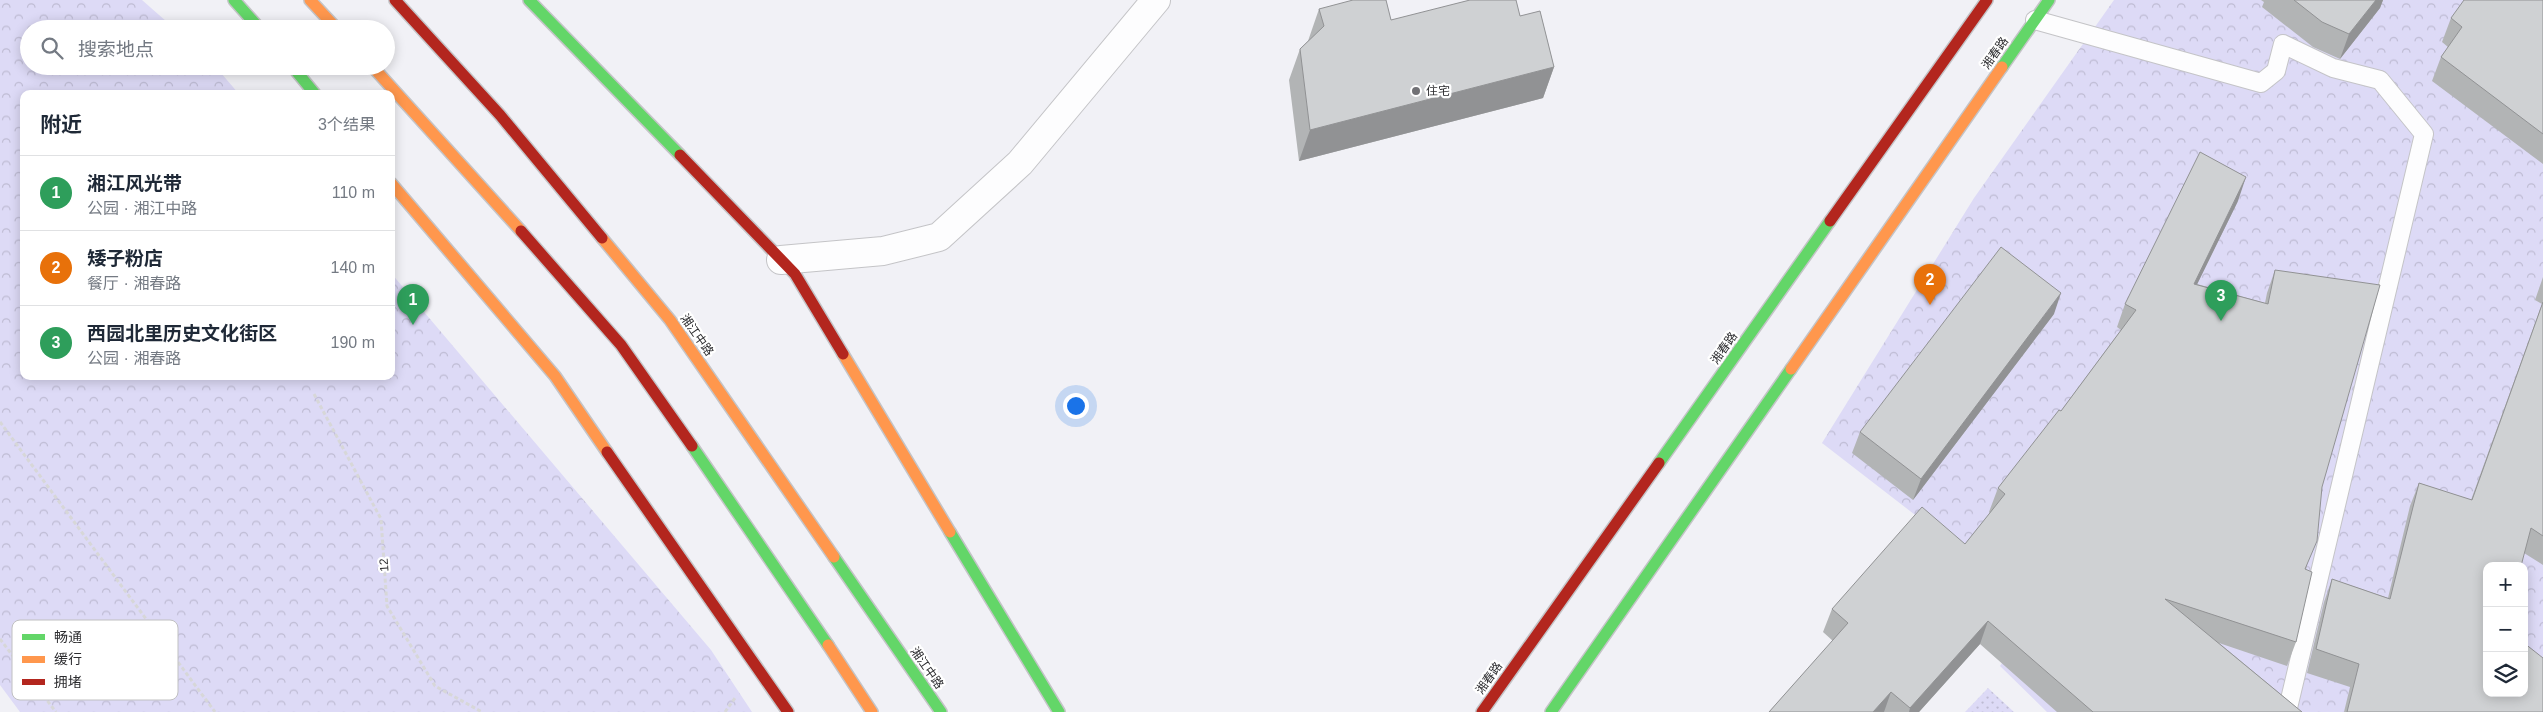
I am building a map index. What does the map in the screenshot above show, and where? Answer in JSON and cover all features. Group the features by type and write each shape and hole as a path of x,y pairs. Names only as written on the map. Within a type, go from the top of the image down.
{"street":[{"path":"234,0 252,20"},
{"path":"310,0 329,20"},
{"name":"湘江中路","path":"395,0 500,115 670,320 941,712"},
{"path":"529,0 795,274 1059,712"},
{"path":"781,260 883,251 939,237 1020,163 1156,0"},
{"name":"湘春路","path":"1482,712 1987,0"},
{"name":"湘春路","path":"1551,712 2049,0"},
{"path":"299,75 312,90"},
{"path":"380,75 394,90"},
{"path":"395,91 456,157 621,345 810,616 872,712"},
{"path":"395,188 555,376 788,712"}],"lane":[{"path":"2036,20 2261,83 2276,71 2283,44 2333,68 2380,80 2424,134 2287,712"}],"path":[{"name":"12","path":"314,394 381,519 387,606 434,686 482,712"},
{"path":"0,422 146,620"},
{"path":"0,639 12,655"},
{"path":"178,663 214,712"},
{"path":"47,700 56,712"}],"green space":[{"path":"0,0 142,0 165,20 20,20 20,75 223,75 236,90 20,90 20,380 395,380 395,278 711,650 752,712 20,712 0,685"},
{"path":"2114,0 2543,0 2543,712 2047,712 2000,666 2038,610 1822,443 1974,198"},
{"path":"1988,688 2014,712 1965,712"}],"building":[{"name":"住宅","path":"1353,0 1386,0 1391,20 1470,0 1516,0 1520,16 1540,11 1554,67 1310,130 1300,49 1324,26 1319,9"},
{"path":"2294,0 2376,0 2349,34 2322,22"},
{"path":"2464,0 2543,0 2543,134 2441,57 2462,27 2451,18"},
{"path":"2200,152 2246,177 2194,284 2268,304 2275,270 2380,285 2322,487 2317,541 2305,569 2312,572 2296,642 2165,599 2302,712 2093,712 1988,621 1910,708 1891,692 1873,712 1769,712 1848,623 1832,609 1922,507 1965,544 2005,494 1998,488 2059,410 2061,411 2136,310 2125,304"},
{"path":"2001,247 2061,293 1921,479 1860,432"},
{"path":"2543,302 2543,536 2531,528 2522,562 2483,562 2483,697 2528,697 2528,646 2543,658 2543,712 2347,712 2359,664 2316,649 2332,579 2390,599 2419,483 2472,500"}],"traffic: fast":[{"path":"234,0 252,20"},
{"path":"529,0 680,155"},
{"path":"2002,67 2049,0"},
{"path":"299,75 312,90"},
{"path":"1659,463 1830,221"},
{"path":"1551,712 1791,369"},
{"path":"692,446 828,645"},
{"path":"950,532 1059,712"},
{"path":"834,557 941,712"}],"traffic: slow":[{"path":"310,0 329,20"},
{"path":"1791,369 2002,67"},
{"path":"380,75 394,90"},
{"path":"395,91 521,231"},
{"path":"395,188 555,376 607,452"},
{"path":"602,238 670,320 834,557"},
{"path":"843,354 950,532"},
{"path":"828,645 872,712"}],"traffic: jam":[{"path":"395,0 500,115 602,238"},
{"path":"1830,221 1987,0"},
{"path":"680,155 795,274 843,354"},
{"path":"521,231 621,345 692,446"},
{"path":"607,452 788,712"},
{"path":"1482,712 1659,463"}],"place":[{"name":"住宅","path":"1416,91"},
{"name":"矮子粉店","path":"1930,305"},
{"name":"西园北里历史文化街区","path":"2221,321"},
{"name":"湘江风光带","path":"413,325"}]}
